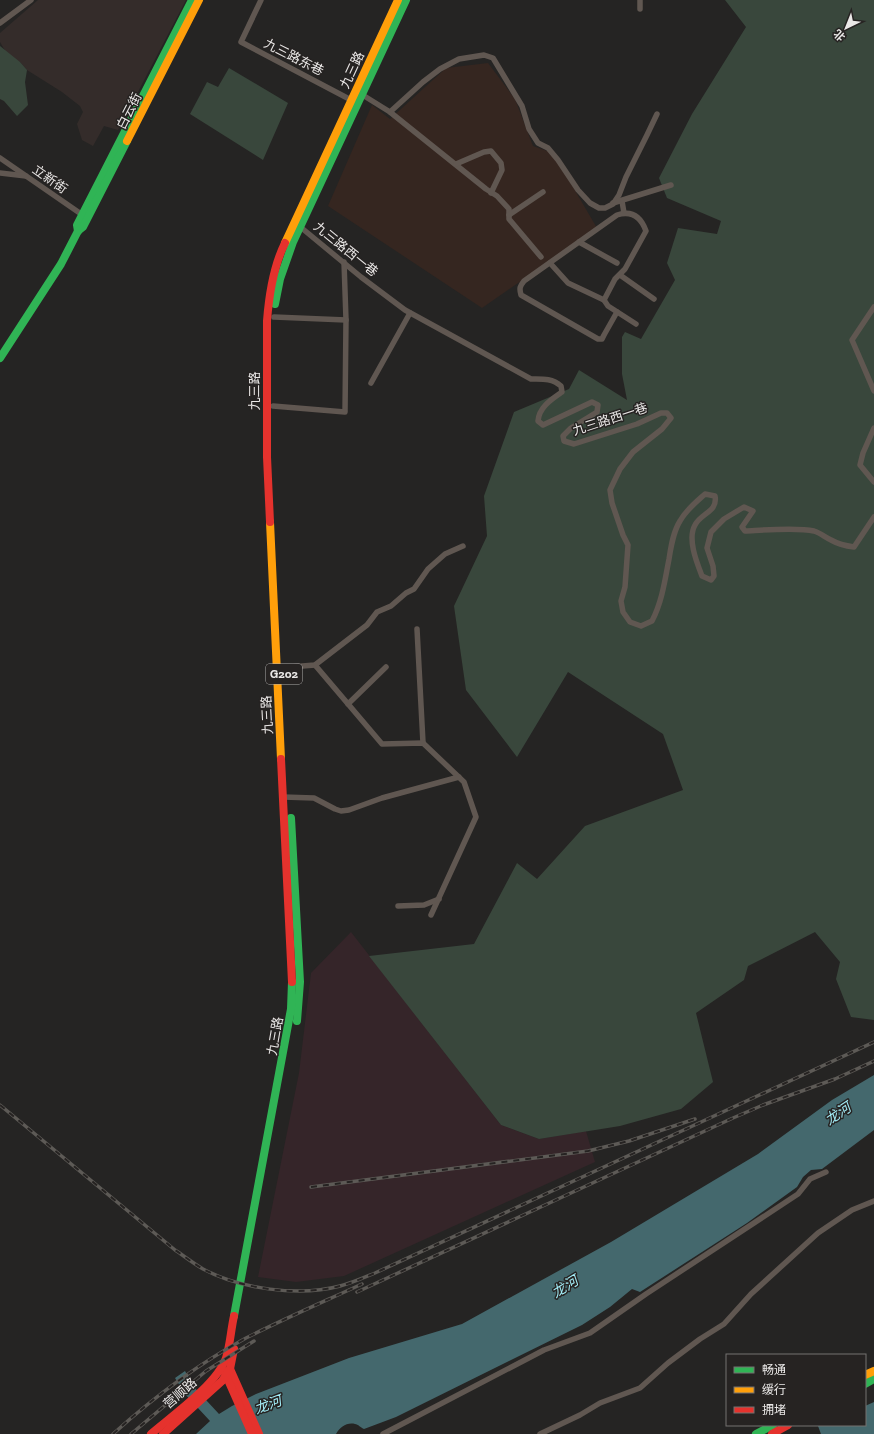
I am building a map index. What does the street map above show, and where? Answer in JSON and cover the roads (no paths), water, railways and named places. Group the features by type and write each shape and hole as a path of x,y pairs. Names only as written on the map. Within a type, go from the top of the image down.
{"main road":[{"name":"白云街","path":"85,217 192,0"},
{"name":"白云街","path":"0,358 61,264 78,231 77,225 85,217 199,0"},
{"name":"九三路","path":"359,93 398,0"},
{"name":"九三路","path":"228,1372 294,1036 300,982 287,797 267,453 267,317 270,288 277,264 298,224 355,101 406,0"},
{"name":"九三路","path":"280,668 273,453 274,317 275,301 280,279 298,224"},
{"name":"九三路","path":"222,1367 226,1358 291,1009 292,983 287,797"},
{"path":"222,1367 228,1372 259,1434"},
{"name":"营顺路","path":"202,1394 222,1367"},
{"name":"营顺路","path":"151,1434 202,1394 217,1386 228,1372"},
{"path":"240,1398 252,1434"},
{"name":"营顺路","path":"163,1434 192,1403"},
{"path":"756,1434 785,1426"}],"street":[{"path":"0,23 31,0"},
{"name":"九三路东巷","path":"261,0 241,42 355,101"},
{"path":"640,0 640,9"},
{"path":"390,112 423,82 440,69 459,59 484,55 489,56 493,58 522,106 530,129 538,143 548,148 578,190 590,203 599,208 605,208 671,185"},
{"path":"359,93 390,112 491,193 497,196 509,209 509,219 541,257"},
{"path":"613,204 619,195 626,177 648,135 656,114"},
{"path":"456,164 484,152 491,151 501,163 502,170 491,193"},
{"name":"立新街","path":"0,158 85,217"},
{"path":"0,173 28,176"},
{"path":"509,215 543,192"},
{"path":"622,201 624,213"},
{"path":"604,300 615,279 625,269 646,231 644,224 640,219 633,215 624,213 617,215 524,281 519,290 521,295 598,339 602,339 617,312"},
{"name":"九三路西一巷","path":"298,224 410,313 530,379 547,379 555,381 562,386 562,392 547,403 538,414 538,421 543,426 592,402 598,405 597,412 571,428 563,436 564,441 574,444 637,424 661,413 667,413 671,418 662,428 633,452 620,469 610,490 614,510 628,545 625,587 621,601 623,612 630,622 641,626 652,621 664,586 672,542 680,521 692,504 705,494 715,496 716,503 694,525 692,539 694,555 702,576 711,580 714,576 713,566 706,548 711,532 724,519 744,507 753,511 742,527 746,531 782,529 812,530 843,545 854,548 874,517"},
{"path":"579,242 617,263"},
{"path":"273,406 345,412 346,320 344,262"},
{"path":"550,263 568,282 604,300 608,306 636,324"},
{"path":"620,275 654,299"},
{"path":"874,307 852,340 874,391"},
{"path":"371,383 410,313"},
{"path":"274,317 346,320"},
{"path":"874,428 863,453 860,465 874,482"},
{"path":"280,668 315,665 367,625 377,612 391,606 406,593 414,589 428,569 445,554 463,546"},
{"path":"417,629 423,743 464,782 476,817 431,916"},
{"path":"315,665 382,744 423,743"},
{"path":"348,704 386,667"},
{"path":"287,797 314,798 334,809 341,811 349,810 382,798 459,777"},
{"path":"398,906 424,906 439,899"},
{"path":"383,1434 544,1350 590,1333 646,1294 798,1194 810,1179 826,1172"},
{"path":"540,1434 580,1415 600,1403 640,1388 668,1363 700,1339 724,1324 751,1294 818,1233 852,1210 874,1201"}],"water":[{"name":"龙河","path":"874,1075 874,1130 822,1169 811,1170 803,1177 797,1187 747,1223 640,1292 632,1289 610,1307 582,1325 396,1417 364,1429 357,1425 349,1424 340,1429 336,1434 196,1434 210,1421 185,1394 175,1378 185,1371 194,1387 219,1414 256,1394 349,1358 462,1324 611,1242 758,1154 832,1100"},
{"path":"874,1402 874,1434 821,1434 818,1426 866,1426 866,1406"}],"railway":[{"path":"0,1105 175,1250 203,1269 234,1282 252,1286 288,1291 306,1291 340,1286 375,1273 874,1042"},
{"path":"357,1292 733,1118 763,1105 835,1079 874,1061"},
{"path":"311,1187 588,1151 629,1141 695,1119"},
{"path":"113,1434 144,1407 177,1382 228,1348 275,1324 362,1284"},
{"path":"131,1434 206,1371 254,1341"}]}
